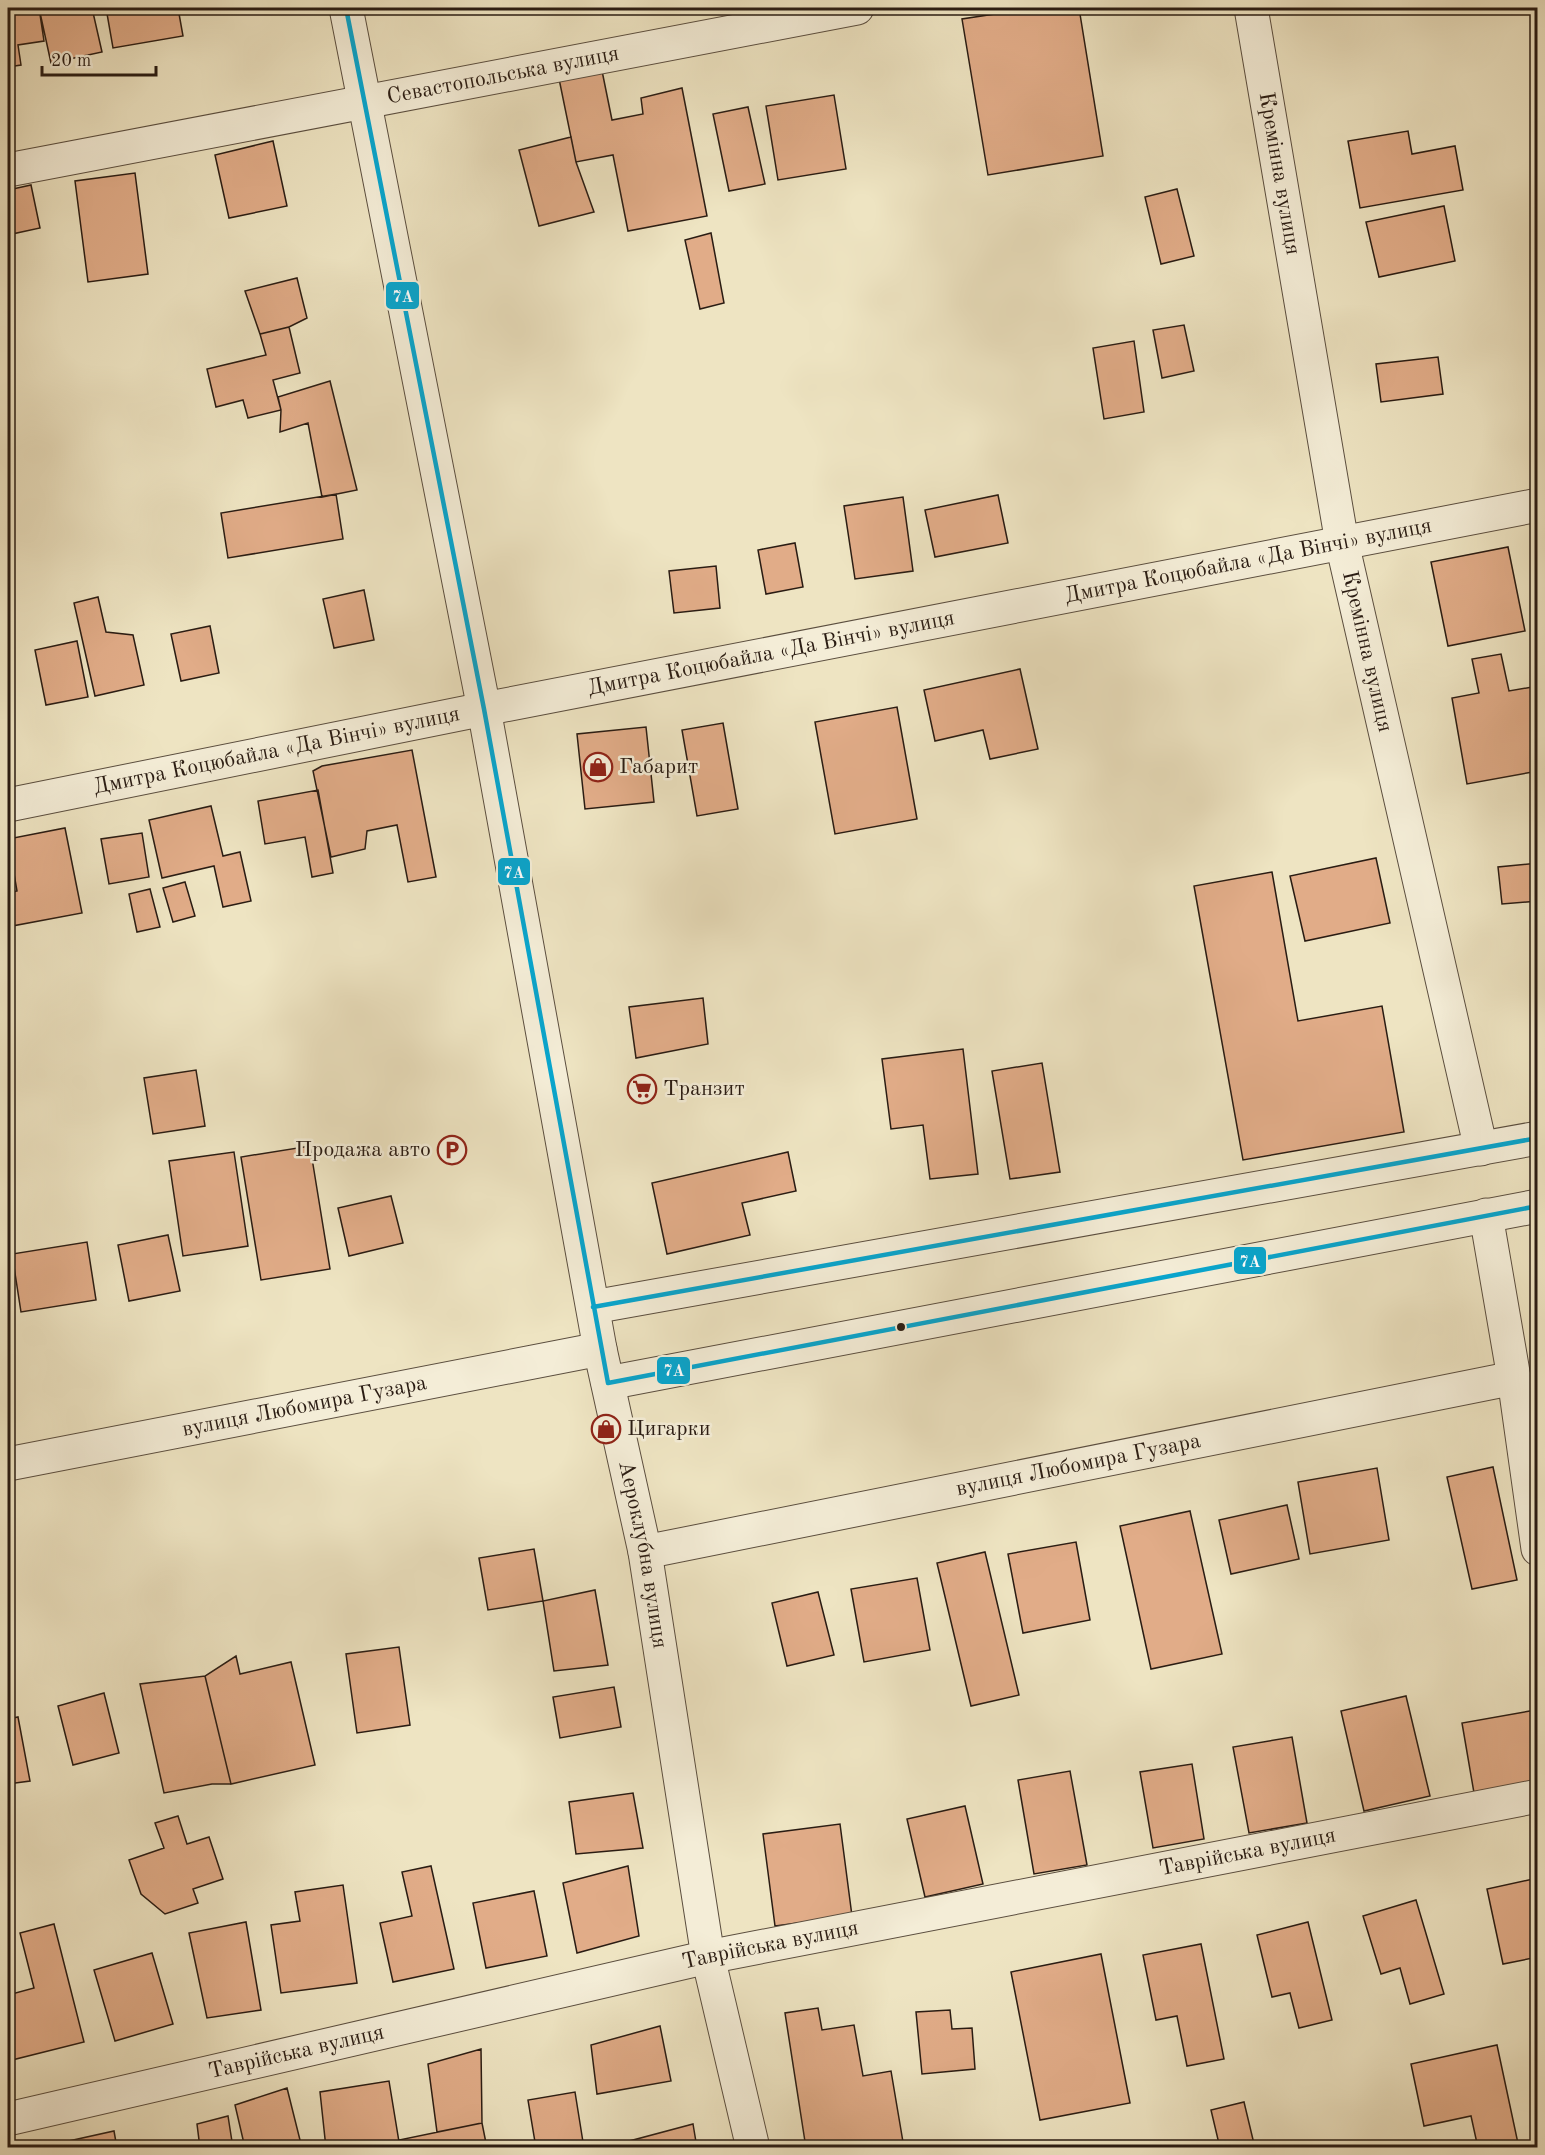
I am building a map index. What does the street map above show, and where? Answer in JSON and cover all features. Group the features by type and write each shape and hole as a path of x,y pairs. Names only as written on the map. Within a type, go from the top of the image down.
{"street":[{"name":"Аероклубна вулиця","path":"346,8 484,709 600,1348 645,1552 708,1957 753,2148"},
{"name":"Севастопольська вулиця","path":"8,170 857,8"},
{"name":"Кремінна вулиця","path":"1251,8 1342,543 1481,1149"},
{"name":"Дмитра Коцюбайла «Да Вінчі» вулиця","path":"8,805 484,709 1538,505"},
{"path":"593,1307 1538,1138"},
{"path":"608,1383 1538,1206"},
{"path":"1486,1215 1514,1378 1538,1549"},
{"name":"вулиця Любомира Гузара","path":"8,1464 600,1348"},
{"name":"вулиця Любомира Гузара","path":"645,1552 1514,1378"},
{"name":"Таврійська вулиця","path":"8,2119 708,1957 1538,1796"}],"building":[{"path":"8,8 39,8 44,41 18,45 21,65 8,67"},
{"path":"39,8 92,8 102,52 51,63"},
{"path":"106,8 178,8 183,36 113,48"},
{"path":"1035,8 1079,8 1103,156 988,175 962,19"},
{"path":"1530,8 1538,8 1538,18 1533,20"},
{"path":"599,56 612,120 643,114 641,98 682,88 707,216 628,231 613,155 576,162 556,64"},
{"path":"834,95 846,169 778,180 766,106"},
{"path":"748,107 765,184 729,191 713,114"},
{"path":"1408,131 1412,154 1455,146 1463,190 1360,208 1348,141"},
{"path":"571,137 576,162 594,212 539,226 519,150"},
{"path":"273,141 287,206 229,218 215,155"},
{"path":"135,173 148,274 88,282 75,181"},
{"path":"31,185 40,228 12,234 8,216 8,190"},
{"path":"1177,189 1194,256 1161,264 1145,197"},
{"path":"1444,206 1455,261 1379,277 1366,222"},
{"path":"711,233 724,303 700,309 685,240"},
{"path":"297,278 307,318 289,327 260,334 245,291"},
{"path":"1184,325 1194,371 1162,378 1153,330"},
{"path":"289,327 300,373 273,380 281,410 248,418 243,400 216,407 207,369 266,355 260,334"},
{"path":"1134,341 1144,412 1104,419 1093,348"},
{"path":"1438,357 1443,394 1381,402 1376,364"},
{"path":"330,381 357,490 322,497 308,423 280,432 281,410 278,397"},
{"path":"336,494 343,539 228,558 221,513"},
{"path":"998,495 1008,543 935,557 925,510"},
{"path":"903,497 913,571 855,579 844,506"},
{"path":"795,543 803,587 766,594 758,550"},
{"path":"1508,547 1525,631 1448,646 1431,562"},
{"path":"716,566 720,608 674,613 669,571"},
{"path":"364,590 374,640 334,648 323,599"},
{"path":"98,597 106,632 133,635 144,685 95,696 74,603"},
{"path":"210,626 219,673 181,681 171,634"},
{"path":"77,641 88,697 46,705 35,650"},
{"path":"1501,654 1509,691 1538,686 1538,771 1467,784 1452,698 1479,693 1472,659"},
{"path":"1020,669 1038,749 990,759 983,730 935,741 924,690"},
{"path":"897,707 917,819 835,834 815,722"},
{"path":"723,723 738,809 697,816 682,730"},
{"path":"646,727 654,802 585,809 577,734"},
{"path":"412,750 436,877 408,882 397,825 367,831 365,849 331,857 313,771 322,766"},
{"path":"318,790 333,873 312,877 305,837 265,844 258,801"},
{"path":"211,806 223,856 240,852 251,901 223,907 214,866 162,878 149,820"},
{"path":"65,828 82,913 12,926 8,893 17,891 8,839"},
{"path":"142,833 149,877 109,884 101,839"},
{"path":"1376,858 1390,923 1305,941 1290,876"},
{"path":"1538,863 1538,901 1502,904 1498,867"},
{"path":"1272,872 1298,1021 1382,1006 1404,1132 1243,1160 1194,886"},
{"path":"185,882 195,916 173,922 163,888"},
{"path":"150,889 160,927 137,932 129,894"},
{"path":"703,998 708,1044 636,1058 629,1007"},
{"path":"963,1049 978,1174 930,1179 923,1125 891,1129 882,1059"},
{"path":"1042,1063 1060,1172 1010,1179 992,1071"},
{"path":"196,1070 205,1126 153,1134 144,1078"},
{"path":"310,1146 330,1269 261,1280 241,1157"},
{"path":"234,1152 248,1246 183,1256 169,1161"},
{"path":"788,1152 796,1191 742,1203 750,1235 667,1254 652,1183"},
{"path":"391,1196 403,1243 349,1256 338,1208"},
{"path":"168,1235 180,1291 129,1301 118,1245"},
{"path":"87,1242 96,1300 21,1312 12,1254"},
{"path":"8,1279 13,1314 8,1315"},
{"path":"1493,1467 1517,1580 1472,1589 1447,1477"},
{"path":"1377,1468 1389,1540 1310,1554 1298,1482"},
{"path":"1287,1505 1299,1559 1231,1574 1219,1520"},
{"path":"1190,1511 1222,1654 1151,1669 1120,1526"},
{"path":"1076,1542 1090,1620 1023,1633 1008,1554"},
{"path":"534,1549 543,1601 488,1610 479,1558"},
{"path":"985,1552 1019,1695 971,1706 937,1563"},
{"path":"917,1578 930,1650 864,1662 851,1589"},
{"path":"595,1590 608,1665 554,1671 543,1601"},
{"path":"818,1592 834,1655 787,1666 772,1603"},
{"path":"399,1647 410,1725 357,1733 346,1654"},
{"path":"236,1656 240,1674 291,1662 315,1765 231,1784 205,1676"},
{"path":"205,1676 231,1784 212,1784 164,1793 140,1684"},
{"path":"614,1687 621,1727 560,1738 553,1697"},
{"path":"104,1693 119,1753 73,1765 58,1706"},
{"path":"1406,1696 1430,1796 1364,1811 1341,1711"},
{"path":"1536,1710 1538,1782 1474,1793 1462,1723"},
{"path":"18,1717 30,1781 8,1784 8,1719"},
{"path":"1292,1737 1307,1823 1249,1833 1233,1747"},
{"path":"1192,1764 1204,1839 1153,1848 1140,1772"},
{"path":"1070,1771 1087,1865 1034,1874 1018,1780"},
{"path":"633,1793 643,1848 576,1854 569,1802"},
{"path":"965,1806 983,1884 925,1897 907,1819"},
{"path":"178,1816 187,1844 209,1837 223,1879 193,1889 198,1903 165,1914 141,1894 129,1860 164,1848 155,1823"},
{"path":"840,1824 852,1916 775,1926 763,1834"},
{"path":"431,1866 454,1969 393,1982 380,1923 412,1916 402,1872"},
{"path":"628,1866 639,1936 577,1953 563,1883"},
{"path":"1538,1878 1538,1957 1503,1964 1487,1889"},
{"path":"343,1885 357,1983 281,1993 271,1925 300,1921 295,1892"},
{"path":"534,1891 547,1956 486,1968 473,1903"},
{"path":"1416,1900 1444,1994 1410,2004 1400,1968 1381,1974 1363,1916"},
{"path":"246,1922 261,2010 207,2018 189,1933"},
{"path":"1308,1922 1332,2020 1299,2028 1290,1993 1272,1997 1257,1935"},
{"path":"54,1924 84,2042 12,2060 8,2041 8,1995 34,1988 20,1933"},
{"path":"1201,1944 1224,2059 1187,2066 1177,2016 1156,2020 1143,1955"},
{"path":"152,1953 173,2024 115,2041 94,1970"},
{"path":"1101,1954 1130,2103 1040,2120 1011,1972"},
{"path":"818,2008 822,2030 854,2025 863,2076 891,2071 904,2148 806,2148 785,2013"},
{"path":"950,2010 952,2029 972,2028 975,2069 922,2074 916,2012"},
{"path":"660,2026 671,2081 597,2094 591,2045"},
{"path":"1497,2045 1519,2148 1478,2148 1471,2116 1424,2126 1411,2064"},
{"path":"481,2049 482,2123 437,2132 428,2064"},
{"path":"389,2081 400,2148 326,2148 320,2092"},
{"path":"287,2088 302,2148 245,2148 235,2105"},
{"path":"575,2092 583,2142 536,2148 528,2100"},
{"path":"1244,2102 1255,2148 1220,2148 1211,2110"},
{"path":"228,2116 233,2148 200,2148 197,2124"},
{"path":"482,2123 487,2148 400,2148 399,2140"},
{"path":"693,2124 697,2148 607,2147"},
{"path":"114,2131 117,2148 47,2148 46,2146"},
{"path":"8,2143 46,2146 46,2148 8,2148"}],"transit line":[{"name":"7А","path":"346,8 484,709 608,1383 1538,1206"},
{"name":"7А","path":"593,1307 1538,1138"}],"place":[{"name":"Габарит","path":"598,767"},
{"name":"Транзит","path":"642,1089"},
{"name":"Продажа авто","path":"452,1150"},
{"name":"Цигарки","path":"606,1429"}]}
